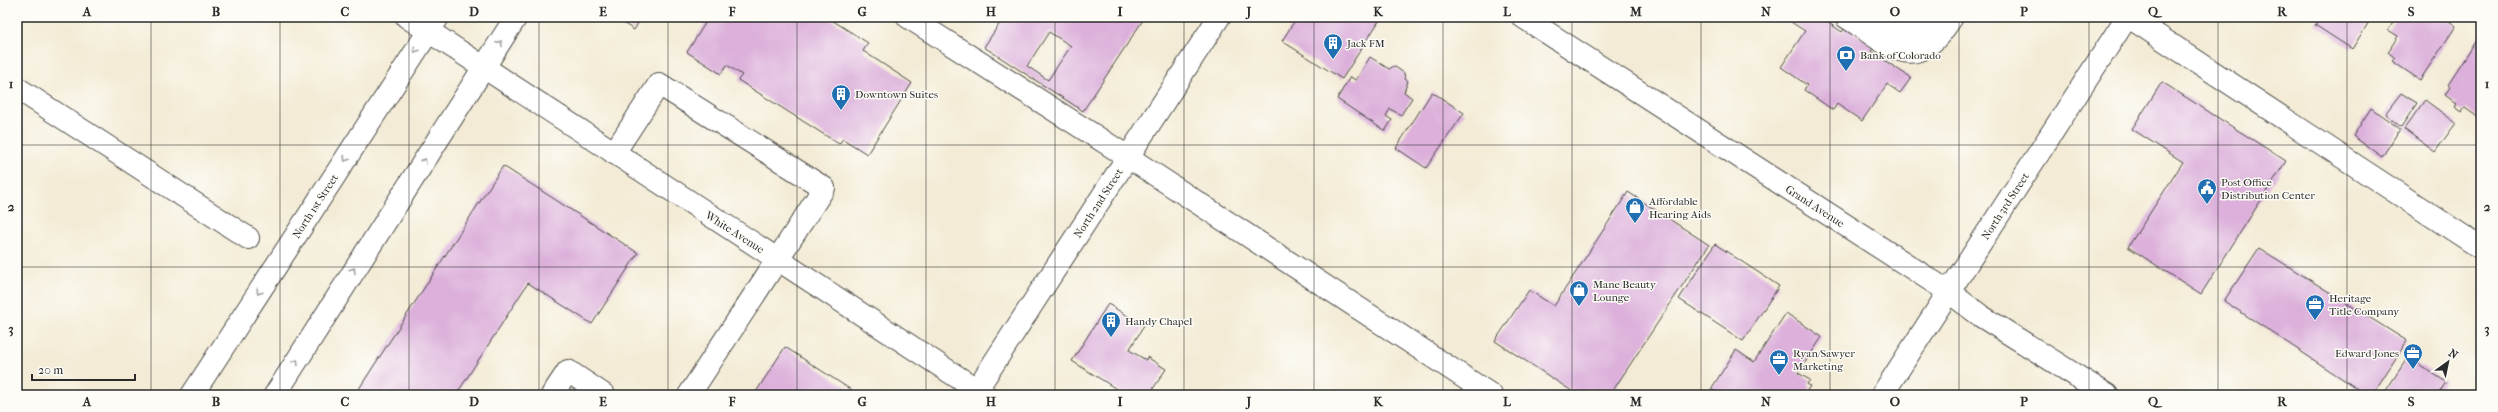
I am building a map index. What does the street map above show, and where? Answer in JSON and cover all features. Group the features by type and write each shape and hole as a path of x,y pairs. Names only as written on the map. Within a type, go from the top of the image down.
{"main road":[{"name":"White Avenue","path":"407,17 433,24 484,68 981,392"},
{"path":"275,395 516,17"},
{"path":"908,17 1128,157 1491,395"},
{"name":"North 2nd Street","path":"981,392 1128,157 1219,17"},
{"name":"Grand Avenue","path":"1523,17 1949,292 1981,316 2107,395"},
{"path":"1874,29 1908,17"},
{"path":"1874,29 1930,17"},
{"path":"1874,29 1915,53 1928,46 1941,34 1952,17"},
{"path":"2128,17 2481,248"},
{"name":"North 3rd Street","path":"1882,395 2128,17"},
{"name":"North 1st Street","path":"192,395 433,24"},
{"path":"614,153 659,84 824,188 689,395"},
{"path":"17,88 248,238"},
{"path":"552,395 568,372 604,395"}],"building":[{"path":"614,17 642,17 634,30"},
{"name":"Downtown Suites","path":"709,17 827,17 868,43 863,51 912,83 867,154 843,139 839,144 738,80 742,75 727,65 721,74 687,52"},
{"path":"1004,17 1083,17 1087,20 1089,17 1145,17 1083,111 984,47","holes":["1049,32 1071,46 1048,80 1027,66"]},
{"name":"Jack FM","path":"1297,17 1372,17 1379,21 1342,79 1282,41"},
{"name":"Bank of Colorado","path":"1794,17 1820,17 1842,32 1846,26 1875,45 1871,51 1911,78 1900,93 1887,84 1862,121 1837,104 1833,110 1804,90 1807,85 1781,67 1805,31 1791,22"},
{"path":"2320,17 2372,17 2352,49 2315,25"},
{"path":"2397,17 2450,17 2448,20 2456,26 2420,80 2392,61 2395,58 2388,52 2398,36 2388,30"},
{"path":"2481,34 2481,115 2479,118 2465,108 2462,112 2455,107 2457,104 2445,95 2450,87 2448,85"},
{"path":"1370,57 1389,69 1394,66 1404,73 1405,79 1408,81 1404,92 1412,98 1401,115 1390,109 1386,116 1392,120 1385,131 1337,99 1350,77 1356,80"},
{"name":"Post Office Distribution Center","path":"2162,82 2286,161 2201,294 2128,247 2183,162 2132,129"},
{"path":"1432,92 1464,113 1426,168 1396,148"},
{"path":"2401,93 2417,103 2401,127 2385,114"},
{"path":"2425,100 2456,123 2435,152 2404,129"},
{"path":"2371,108 2400,129 2382,157 2353,136"},
{"path":"503,166 638,253 592,324 528,283 456,395 355,395"},
{"path":"1628,192 1709,245 1610,395 1578,395 1495,341 1529,290 1554,306"},
{"path":"1715,244 1779,286 1743,341 1679,299"},
{"name":"Heritage Title Company","path":"2259,248 2407,341 2372,395 2367,395 2224,301"},
{"name":"Handy Chapel","path":"1108,304 1144,326 1129,350 1146,360 1147,357 1166,369 1149,395 1126,395 1072,361"},
{"path":"1786,313 1822,337 1798,373 1810,380 1807,384 1810,386 1805,394 1802,392 1800,395 1720,395 1711,389 1736,350 1754,362"},
{"path":"785,347 859,395 754,395"},
{"name":"Edward Jones","path":"2408,357 2446,382 2438,395 2383,395"}],"place":[{"name":"Jack FM","path":"1333,60"},
{"name":"Bank of Colorado","path":"1846,72"},
{"name":"Downtown Suites","path":"841,111"},
{"name":"Post Office Distribution Center","path":"2207,205"},
{"name":"Affordable Hearing Aids","path":"1635,224"},
{"name":"Mane Beauty Lounge","path":"1579,307"},
{"name":"Heritage Title Company","path":"2315,321"},
{"name":"Handy Chapel","path":"1111,338"},
{"name":"Edward Jones","path":"2413,370"},
{"name":"Ryan/Sawyer Marketing","path":"1779,376"}]}
